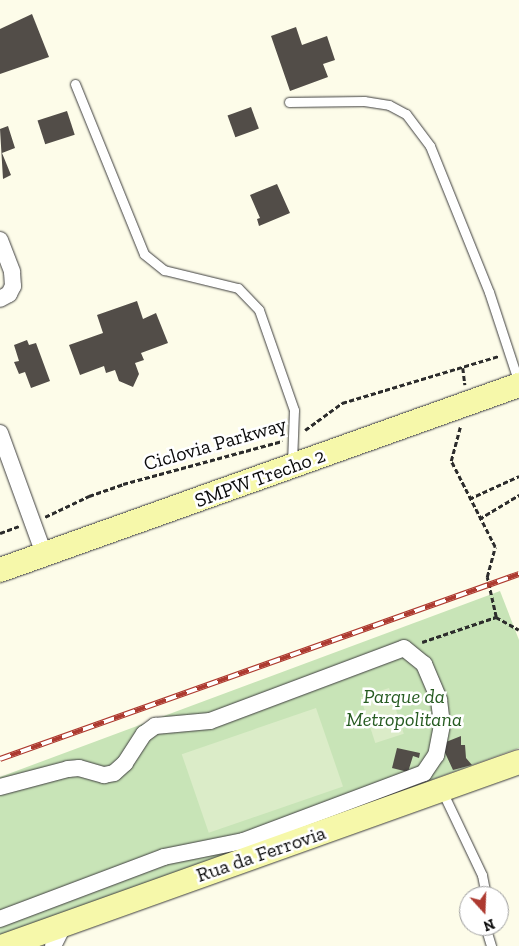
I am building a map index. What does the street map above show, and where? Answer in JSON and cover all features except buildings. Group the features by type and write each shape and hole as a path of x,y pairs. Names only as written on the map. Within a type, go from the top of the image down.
{"street":[{"path":"0,240 12,272 13,286 9,294 0,298"},
{"name":"SMPW Trecho 2","path":"0,570 519,384"},
{"path":"0,433 44,554"},
{"path":"0,787 68,769 79,768 104,775 114,773 125,763 144,734 155,726 210,721 404,648 424,664 439,700 442,725 436,755 424,773 243,841 164,856 0,919"},
{"name":"Rua da Ferrovia","path":"9,945 519,762"},
{"path":"53,946 64,924"}],"lane":[{"path":"75,84 144,254 164,270 238,288 259,310 292,400 294,438 292,466"},
{"path":"289,102 364,101 389,105 406,114 430,146 509,352 519,384"},
{"path":"441,790 482,875 484,886"}],"path":[{"name":"Ciclovia Parkway","path":"0,533 123,484 294,438 342,403 509,352"},
{"path":"466,404 451,461 495,546 487,577 496,617 519,630"},
{"path":"469,499 519,476"},
{"path":"479,518 519,495"},
{"path":"404,648 496,617"}],"green space":[{"name":"Parque da Metropolitana","path":"500,591 519,640 519,748 0,937 0,777"},
{"path":"389,688 404,734 375,743 360,697"},
{"path":"316,708 343,786 209,833 182,754"}],"railway":[{"path":"0,759 519,574"}]}
